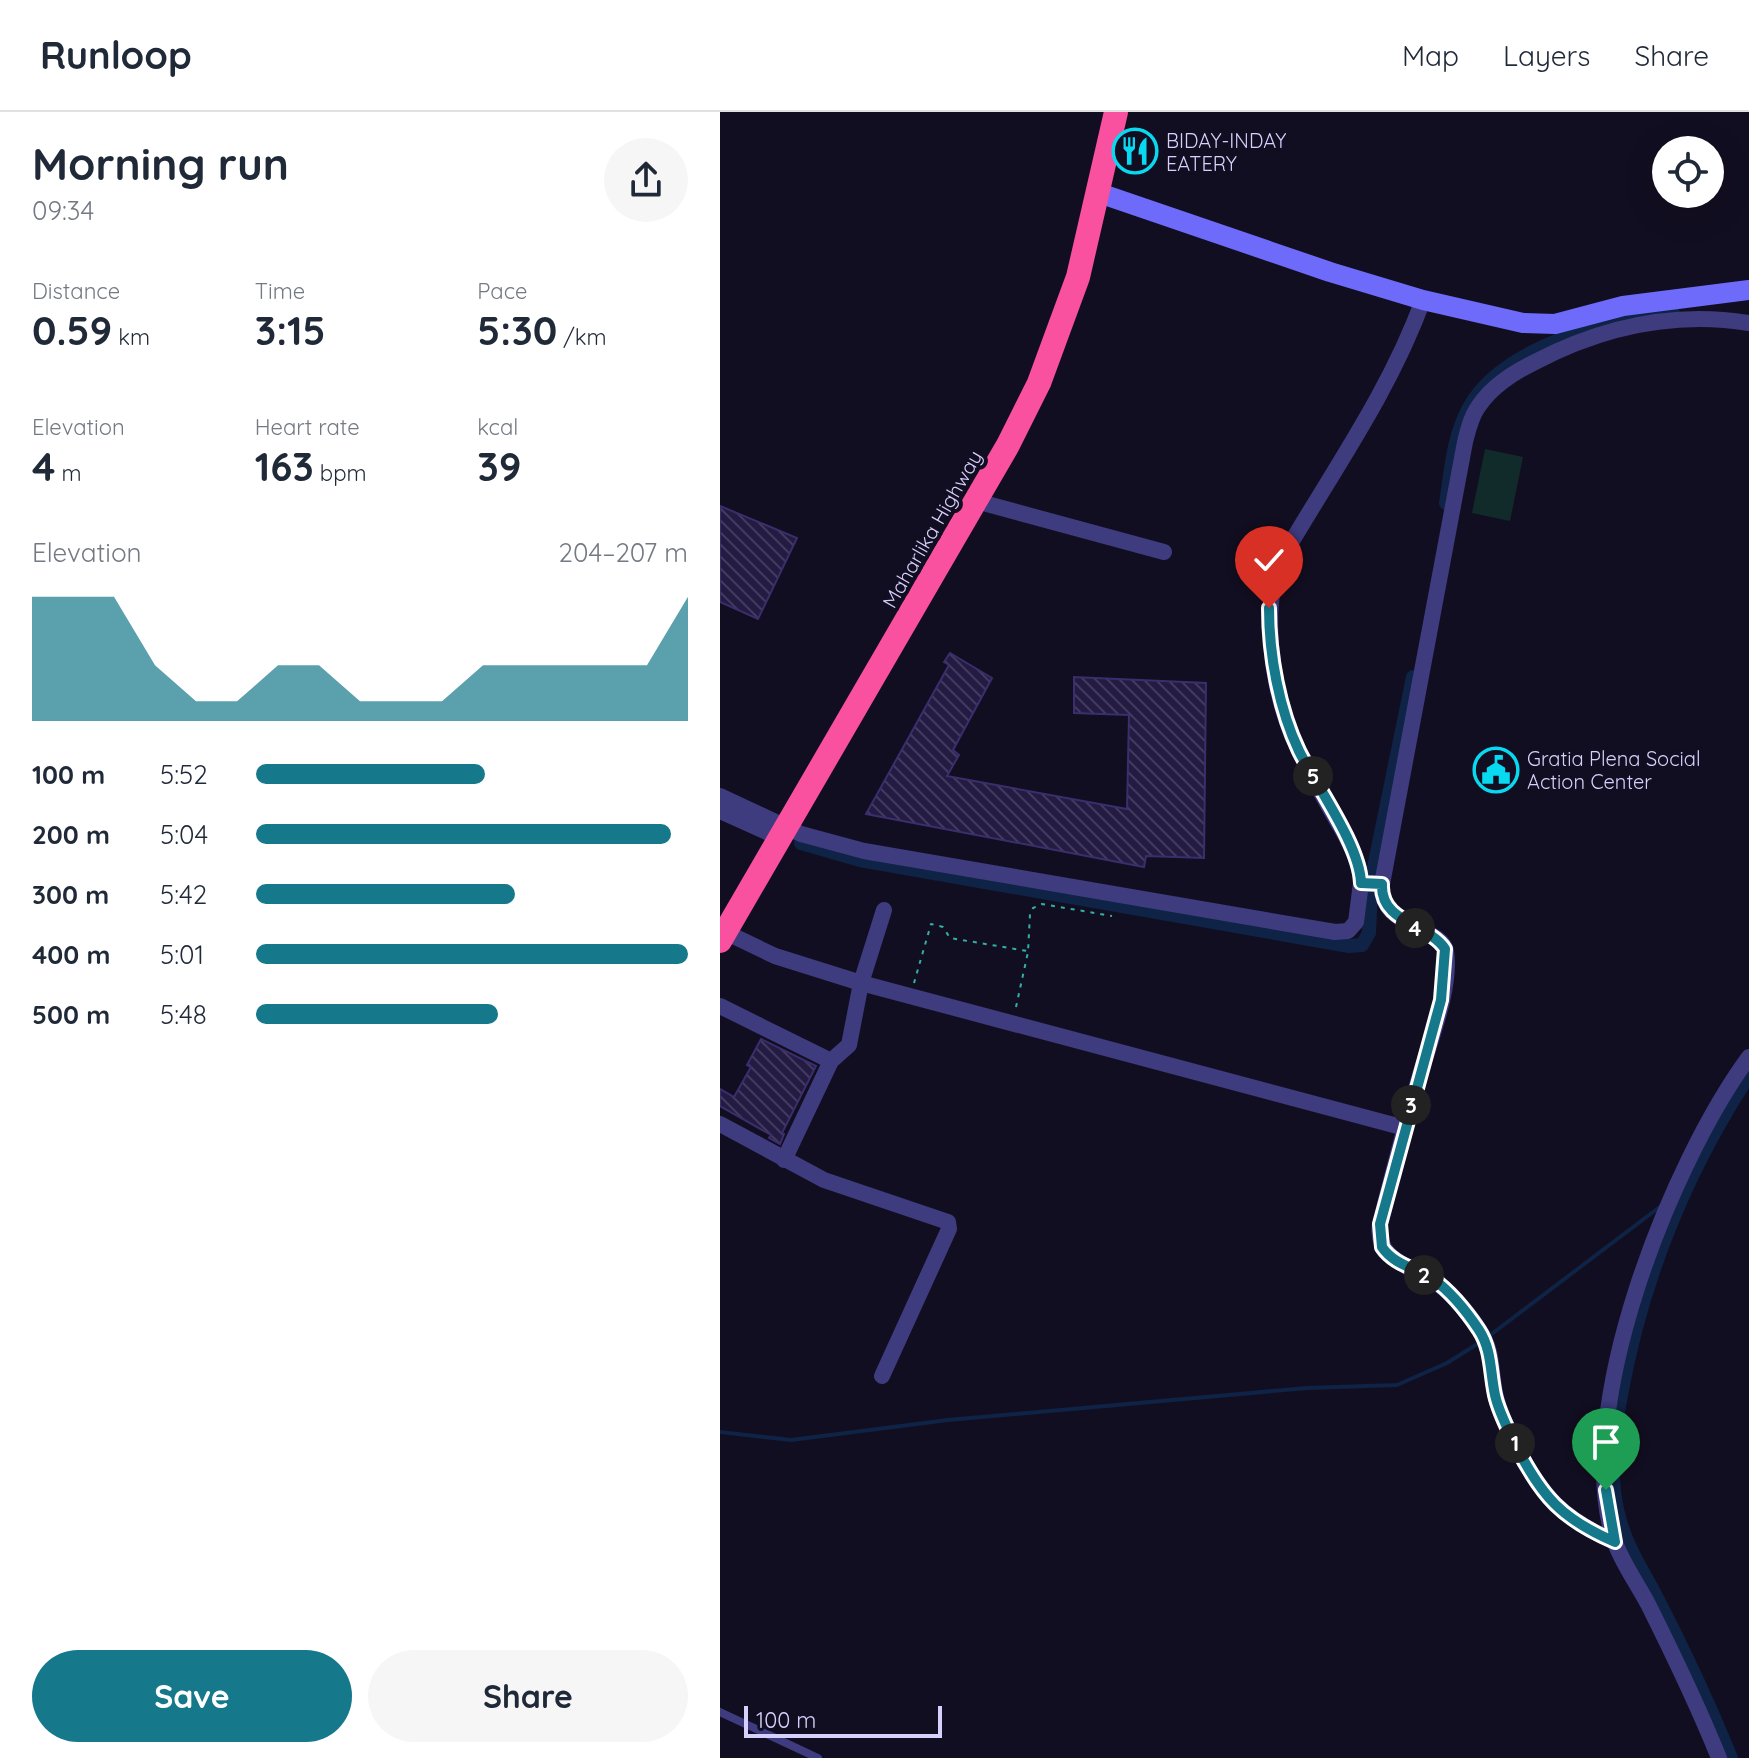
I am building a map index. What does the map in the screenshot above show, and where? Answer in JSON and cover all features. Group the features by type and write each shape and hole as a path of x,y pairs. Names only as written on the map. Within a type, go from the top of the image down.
{"highway":[{"name":"Maharlika Highway","path":"723,936 1025,412 1055,343 1078,277 1116,112"}],"street":[{"path":"1099,193 1330,272 1423,300 1510,321 1543,325 1623,306 1749,290"},
{"path":"720,811 783,833 864,851 1335,932 1348,931 1356,922 1361,883 1355,857 1299,751 1286,718 1275,664 1269,608 1274,579 1282,558 1378,399 1407,344 1423,300"},
{"path":"1615,1542 1574,1521 1539,1488 1501,1414 1493,1386 1489,1350 1479,1330 1436,1281 1396,1261 1382,1247 1380,1228 1441,1000 1446,952 1440,941 1409,925 1391,910 1384,898 1382,884 1465,442 1480,404 1512,375 1596,334 1638,324 1676,320 1749,323"},
{"path":"976,501 1164,552"},
{"path":"720,796 783,833"},
{"path":"1361,883 1382,884"},
{"path":"784,1160 831,1061 849,1045 861,983 884,910"},
{"path":"723,936 861,983 1405,1128"},
{"path":"720,1006 831,1061"},
{"path":"1719,1758 1648,1605 1615,1542 1607,1508 1605,1452 1615,1378 1630,1313 1675,1186 1704,1127 1749,1057"},
{"path":"720,1124 838,1186 944,1219 949,1224 882,1376"}],"lane":[{"path":"720,1712 818,1758"}],"path":[{"path":"1013,1024 1028,952 1030,914 1038,905 1112,916"},
{"path":"910,996 931,924 943,927 950,938 1028,952"}],"green space":[{"path":"1485,449 1523,457 1510,521 1472,513"}],"building":[{"path":"720,506 797,538 758,619 720,602"},
{"path":"950,653 992,678 953,750 959,755 947,776 1127,809 1129,715 1074,713 1074,677 1206,683 1204,858 1146,856 1144,867 866,814 949,665 944,662"},
{"path":"761,1039 816,1066 782,1133 780,1144 769,1138 771,1135 720,1106 720,1089 734,1097 751,1067 747,1065"}],"waterway":[{"path":"1446,503 1459,431 1469,408 1484,387 1531,353 1559,340 1589,329 1673,313"},
{"path":"1372,877 1413,677"},
{"path":"801,843 860,860 1349,946 1362,945 1369,933 1371,889"},
{"path":"1731,1758 1686,1657 1623,1531 1616,1506 1613,1458 1618,1411 1630,1352 1654,1269 1705,1150 1749,1075"},
{"path":"1489,1336 1661,1206"},
{"path":"720,1432 791,1440 948,1420 1307,1388 1397,1385 1447,1363 1479,1343"}],"place":[{"name":"BIDAY-INDAY EATERY","path":"1135,151"},
{"name":"Gratia Plena Social Action Center","path":"1496,770"}],"route":[{"path":"1269,608 1275,664 1286,718 1299,751 1355,857 1361,883 1382,884 1384,898 1391,910 1409,925 1437,939 1445,949 1441,1000 1380,1224 1382,1247 1396,1261 1436,1281 1479,1330 1489,1350 1493,1386 1501,1414 1539,1488 1574,1521 1615,1542 1606,1490"}]}
